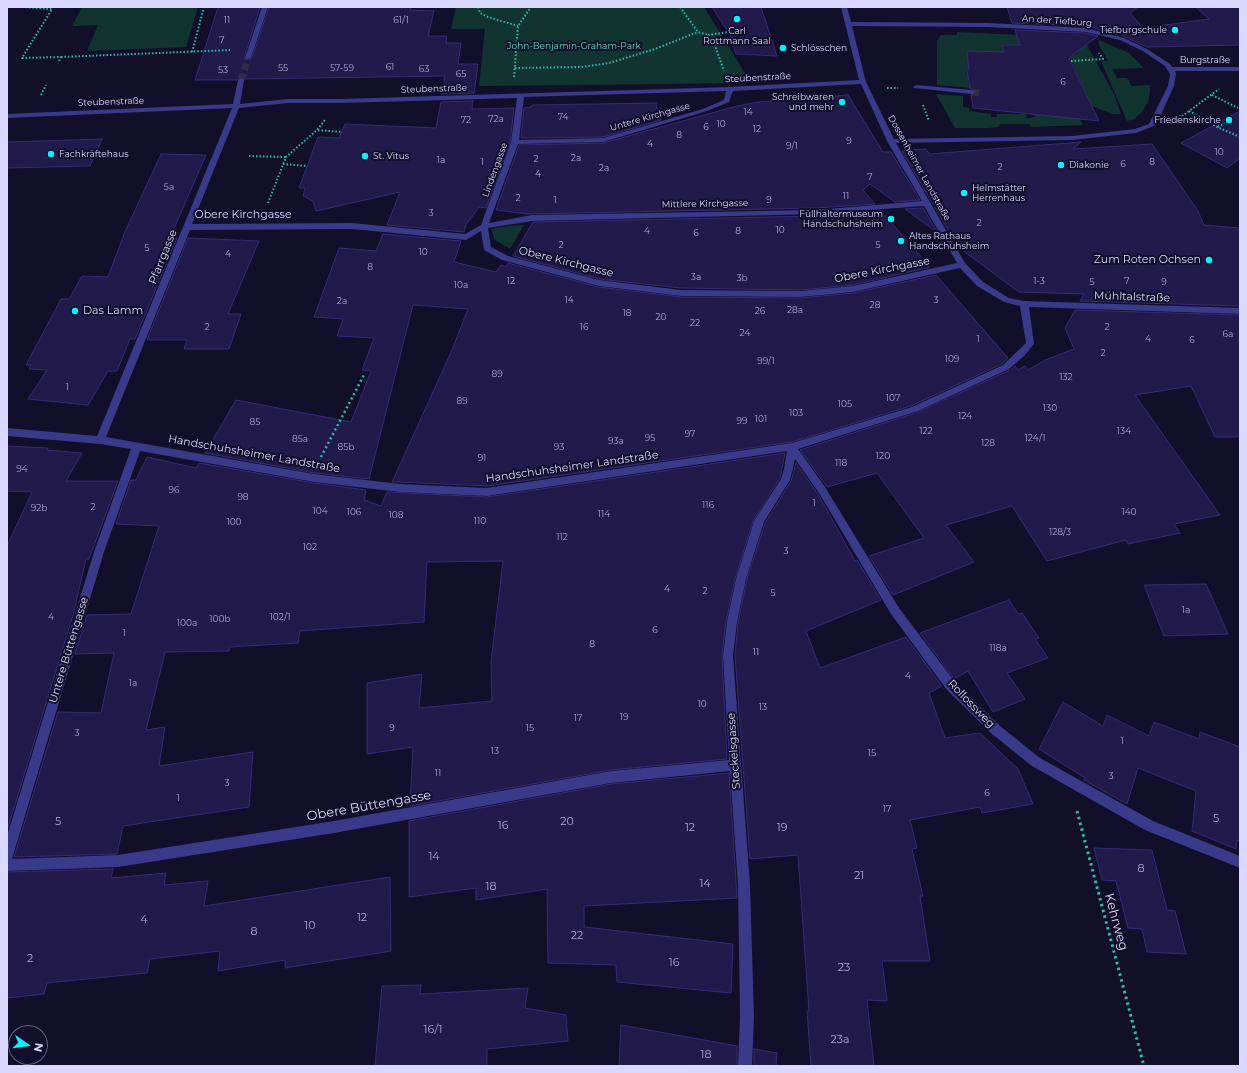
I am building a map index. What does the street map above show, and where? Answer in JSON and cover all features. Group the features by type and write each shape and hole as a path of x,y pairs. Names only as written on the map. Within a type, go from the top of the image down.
{"street":[{"path":"248,58 265,7"},
{"name":"Dossenheimer Landstraße","path":"844,7 864,85 891,141 962,265 988,289 1007,300 1024,304"},
{"name":"An der Tiefburg","path":"848,24 988,25 1086,30 1134,44 1161,59 1171,69"},
{"path":"891,141 1072,138 1136,131 1152,124 1158,114 1173,79 1171,69"},
{"name":"Burgstraße","path":"1171,69 1240,69"},
{"name":"Pfarrgasse","path":"100,440 236,106 241,80"},
{"name":"Steubenstraße","path":"7,116 236,106 288,101 340,102 513,95 864,85"},
{"path":"916,87 972,92"},
{"name":"Untere Kirchgasse","path":"515,142 603,140 712,107 727,101 730,89"},
{"name":"Lindengasse","path":"484,226 515,142 521,95"},
{"name":"Mittlere Kirchgasse","path":"484,226 532,218 816,212 926,203"},
{"name":"Obere Kirchgasse","path":"188,227 352,226 466,237 484,226 487,248 505,258 599,283 681,293 800,294 846,290 962,265"},
{"name":"Handschuhsheimer Landstraße","path":"7,432 100,440 310,477 400,488 487,492 792,447 852,430 915,409 1006,367 1030,344 1024,304"},
{"name":"Mühltalstraße","path":"1024,304 1240,311"},
{"name":"Untere Büttengasse","path":"7,856 99,552 137,446"},
{"name":"Steckelsgasse","path":"745,1066 747,1017 744,885 728,656 732,622 741,579 759,521 785,480 789,469 792,447"},
{"name":"Rollossweg","path":"792,447 822,490 880,588 951,686 996,730 1036,762 1149,826 1240,862"},
{"name":"Obere Büttengasse","path":"7,865 118,861 334,827 611,777 735,765"}],"path":[{"path":"22,7 52,9 22,58 251,49"},
{"path":"192,52 204,7"},
{"path":"478,7 480,13 488,18 518,26"},
{"path":"513,95 515,48 518,26 531,7"},
{"path":"680,7 698,32 708,35 714,42 730,89"},
{"path":"515,68 581,66 608,63 655,49 698,32"},
{"path":"708,35 716,32 728,32"},
{"path":"58,63 61,57"},
{"path":"1071,61 1098,59"},
{"path":"1158,114 1181,117 1220,90 1197,69"},
{"path":"864,85 916,87 936,140"},
{"path":"1212,95 1238,108"},
{"path":"268,203 286,157 317,130 340,102"},
{"path":"1189,111 1217,127 1240,137"},
{"path":"1217,127 1224,123"},
{"path":"317,130 342,132"},
{"path":"249,156 286,157"},
{"path":"283,164 308,166"},
{"path":"310,477 365,373"},
{"name":"Kehrweg","path":"1069,782 1144,1066"}],"green space":[{"path":"82,7 198,7 186,47 87,51 98,25 72,26"},
{"name":"John-Benjamin-Graham-Park","path":"456,7 704,7 751,83 479,86 485,29 451,29"},
{"path":"957,32 1083,38 1114,94 1121,114 1112,114 1092,106 1070,58 1080,51 1067,45 1017,52 1015,45 1002,44 1003,52 967,51 969,69 966,70 967,75 970,77 968,77 968,83 971,83 971,88 937,85 937,41 941,35 957,35"},
{"path":"1099,40 1129,53 1144,68 1112,69 1117,78 1127,78 1132,86 1150,85 1148,102 1142,112 1134,119 1127,121 1101,61 1108,61 1098,43"},
{"path":"936,94 963,96 963,107 969,108 969,111 991,114 991,117 997,117 997,114 1026,114 1027,118 1035,117 1034,114 1075,112 1083,125 1031,127 1029,124 1000,124 998,127 988,128 955,128"},
{"path":"524,225 510,249 494,239 491,229 508,226"}],"building":[{"path":"218,7 260,7 244,58 246,60 252,58 269,7 411,7 410,10 434,11 428,36 447,36 446,43 461,43 458,64 478,64 474,93 442,94 445,76 245,79 240,77 237,80 195,80"},
{"path":"712,7 761,7 777,56 736,54 730,35"},
{"name":"Tiefburgschule","path":"1007,7 1138,7 1130,13 1143,28 1209,19 1196,7 1240,7 1240,45 1147,47 1123,36 1122,33 1109,28 1105,31 1086,26 1012,23"},
{"path":"1015,30 1086,33 1098,36 1069,58 1099,121 973,108 971,95 976,92 970,88 967,70 969,70 967,51 1004,52 1002,45 1020,45"},
{"path":"848,95 883,152 891,152 920,200 895,202 870,184 863,190 875,204 816,208 527,214 496,210 519,145 603,143 737,106 758,102"},
{"path":"473,101 472,109 514,108 510,142 486,208 479,207 466,225 464,232 387,225 400,192 316,211 313,201 303,196 305,188 299,188 318,137 339,138 345,124 436,128 441,102"},
{"path":"656,103 657,109 661,108 661,120 603,137 521,138 524,108 531,107 532,105"},
{"path":"1240,111 1240,158 1227,168 1181,143"},
{"name":"Fachkräftehaus","path":"102,139 90,166 7,168 7,142"},
{"path":"1081,142 1073,149 1152,144 1198,211 1204,225 1240,228 1240,306 1080,301 1084,294 1019,292 958,247 902,151 926,149 929,154"},
{"path":"161,154 206,155 170,238 177,238 135,339 130,339 117,371 108,371 88,405 28,399 47,370 29,369 31,365 26,365 61,299 69,299 82,276 108,277 124,234"},
{"path":"923,208 938,233 905,209"},
{"path":"881,211 930,267 853,285 800,290 681,288 599,279 513,256 533,222 816,216"},
{"path":"383,234 461,241 454,262 496,272 501,265 506,267 508,263 599,287 681,297 800,298 853,293 936,275 1008,358 1002,364 911,406 792,442 487,486 392,482 452,350 468,309 413,305 369,479 314,473 205,453 236,400 351,422 371,371 362,370 374,338 337,336 343,319 314,317 339,248 376,251"},
{"path":"188,238 259,241 228,314 241,314 229,349 184,349 187,340 147,340"},
{"path":"1075,310 1240,315 1240,437 1215,437 1191,386 1135,395 1220,515 1174,524 1180,533 1128,544 1126,540 1047,561 1012,506 946,525 974,562 893,595 869,556 924,538 877,473 827,487 800,450 918,412 1010,370 1015,366 1018,370 1025,366 1028,370 1045,360 1074,349 1065,328"},
{"path":"7,446 48,448 47,450 82,453 66,481 118,481 89,559 86,559 73,615 7,831 7,546 32,492 7,491"},
{"path":"785,453 780,478 753,521 735,579 726,622 722,656 727,759 611,770 410,806 413,747 367,754 367,683 422,674 419,708 492,701 491,662 503,561 427,562 424,622 300,631 298,643 230,647 229,651 165,652 146,730 165,727 159,766 253,752 249,807 123,826 117,854 14,857 58,712 101,713 114,653 75,654 87,615 131,614 159,526 116,524 131,480 136,480 147,457 196,468 199,463 314,483 366,490 364,500 381,506 387,492 487,497"},
{"path":"796,463 818,494 855,561 857,560 881,600 806,631 820,668 906,637 942,686 929,693 945,738 980,733 1018,769 1033,804 982,813 980,807 910,820 917,848 912,849 923,896 920,896 930,961 882,961 887,1001 867,1000 874,1066 811,1066 807,1011 809,1011 798,855 750,859 735,656 738,622 747,579 765,523 791,481"},
{"path":"1206,584 1228,634 1164,636 1144,585"},
{"path":"1009,600 1018,614 1022,613 1039,638 1035,639 1048,658 1007,673 1025,699 993,712 968,671 954,679 920,633"},
{"path":"1063,702 1103,726 1107,715 1149,736 1154,722 1199,739 1200,732 1240,747 1240,841 1237,840 1236,849 1192,831 1196,791 1138,768 1127,804 1084,780 1085,778 1039,749"},
{"path":"729,773 737,898 584,906 584,927 733,944 731,993 617,982 616,965 548,963 547,889 476,900 476,888 409,897 409,821 611,784"},
{"path":"1094,848 1152,850 1167,910 1175,911 1186,954 1147,952 1142,929 1128,928 1116,881 1102,880"},
{"path":"113,869 111,878 166,873 164,885 208,881 204,906 390,877 391,951 285,968 285,960 218,971 220,951 150,959 147,973 47,983 44,994 7,998 7,872"},
{"path":"421,985 420,994 528,988 525,1008 566,1015 568,1041 487,1049 487,1066 375,1066 382,986"},
{"path":"621,1025 737,1046 737,1066 619,1066"},
{"path":"754,1049 777,1053 776,1066 754,1066"}],"tunnel":[{"path":"241,80 248,58"},
{"path":"972,92 980,93"}],"place":[{"name":"Carl Rottmann Saal","path":"737,19"},
{"name":"Tiefburgschule","path":"1175,30"},
{"name":"Schlösschen","path":"783,48"},
{"name":"Schreibwaren und mehr","path":"842,102"},
{"name":"Friedenskirche","path":"1229,120"},
{"name":"Fachkräftehaus","path":"51,154"},
{"name":"St. Vitus","path":"365,156"},
{"name":"Diakonie","path":"1061,165"},
{"name":"Helmstätter Herrenhaus","path":"964,193"},
{"name":"Füllhaltermuseum Handschuhsheim","path":"891,219"},
{"name":"Altes Rathaus Handschuhsheim","path":"901,241"},
{"name":"Zum Roten Ochsen","path":"1209,260"},
{"name":"Das Lamm","path":"75,311"}]}
